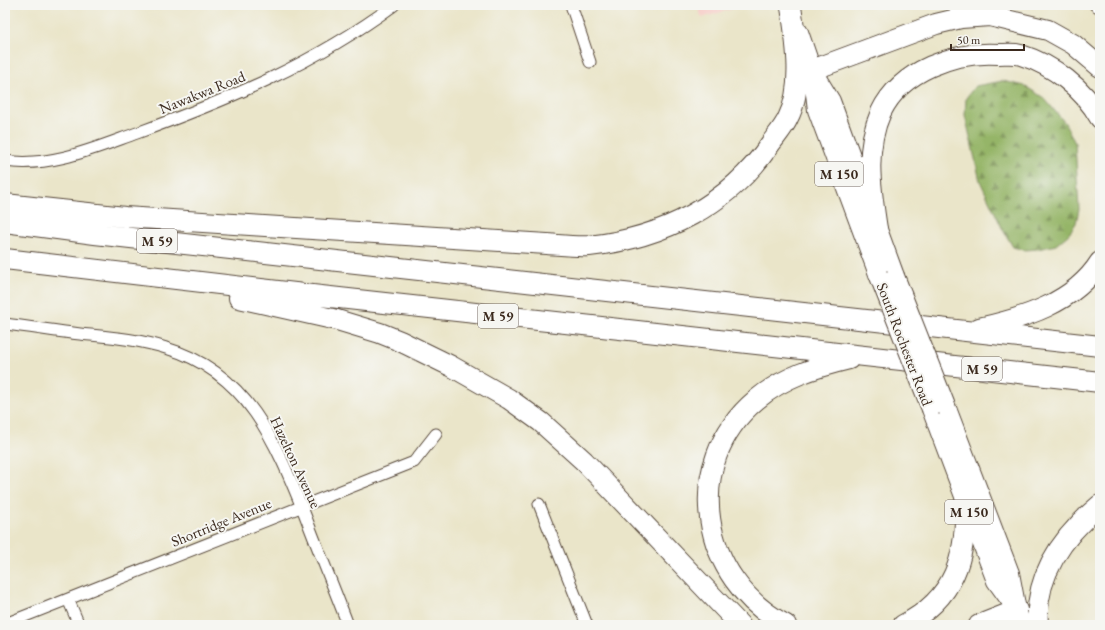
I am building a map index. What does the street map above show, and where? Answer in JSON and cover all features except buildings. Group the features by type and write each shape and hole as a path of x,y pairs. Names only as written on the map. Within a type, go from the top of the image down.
{"highway":[{"path":"5,204 125,217 588,246 623,241 651,234 694,215 730,190 763,155 789,118 795,92 797,64 791,6"},
{"path":"812,70 936,24 961,18 990,16 1048,30 1073,44 1100,67"},
{"path":"877,229 870,183 870,157 873,134 882,111 894,93 910,77 933,65 960,57 988,53 1019,55 1043,64 1064,77 1082,94 1100,118"},
{"name":"M 59","path":"5,222 95,234 1100,346"},
{"name":"M 59","path":"5,258 132,274 1100,382"},
{"path":"959,331 1007,321 1046,307 1075,289 1096,269 1100,262"},
{"path":"132,274 338,320 380,333 451,366 509,399 540,422 584,461 740,625"},
{"path":"786,625 771,617 753,603 736,585 725,567 711,525 709,495 712,471 721,446 730,430 743,412 767,391 780,383 812,369 864,356"},
{"path":"903,625 917,618 936,601 950,582 962,556 966,532 965,502"},
{"path":"1038,625 1038,597 1044,575 1071,532 1100,505"},
{"path":"979,625 1020,618"}],"main road":[{"name":"South Rochester Road","path":"791,6 812,70 817,110 878,274 996,581 1020,618"},
{"name":"South Rochester Road","path":"812,70 831,101 877,229 1010,573 1020,618"}],"street":[{"name":"Nawakwa Road","path":"5,161 34,162 67,156 116,141 224,100 304,63 361,28 394,5"},
{"path":"571,5 590,62"},
{"path":"1095,5 1100,8"},
{"name":"Hazelton Avenue","path":"5,324 144,342 178,352 207,367 236,389 257,414 275,445 348,625"},
{"name":"Shortridge Avenue","path":"5,624 414,462 436,434"},
{"path":"539,504 587,625"},
{"path":"68,599 79,625"}],"shaded area":[{"path":"697,5 744,5 702,18"}],"green space":[{"path":"1003,81 1025,86 1044,98 1065,123 1075,143 1079,209 1076,223 1069,234 1056,245 1024,250 1013,247 1003,230 980,181 965,115 966,98 975,86"}]}
